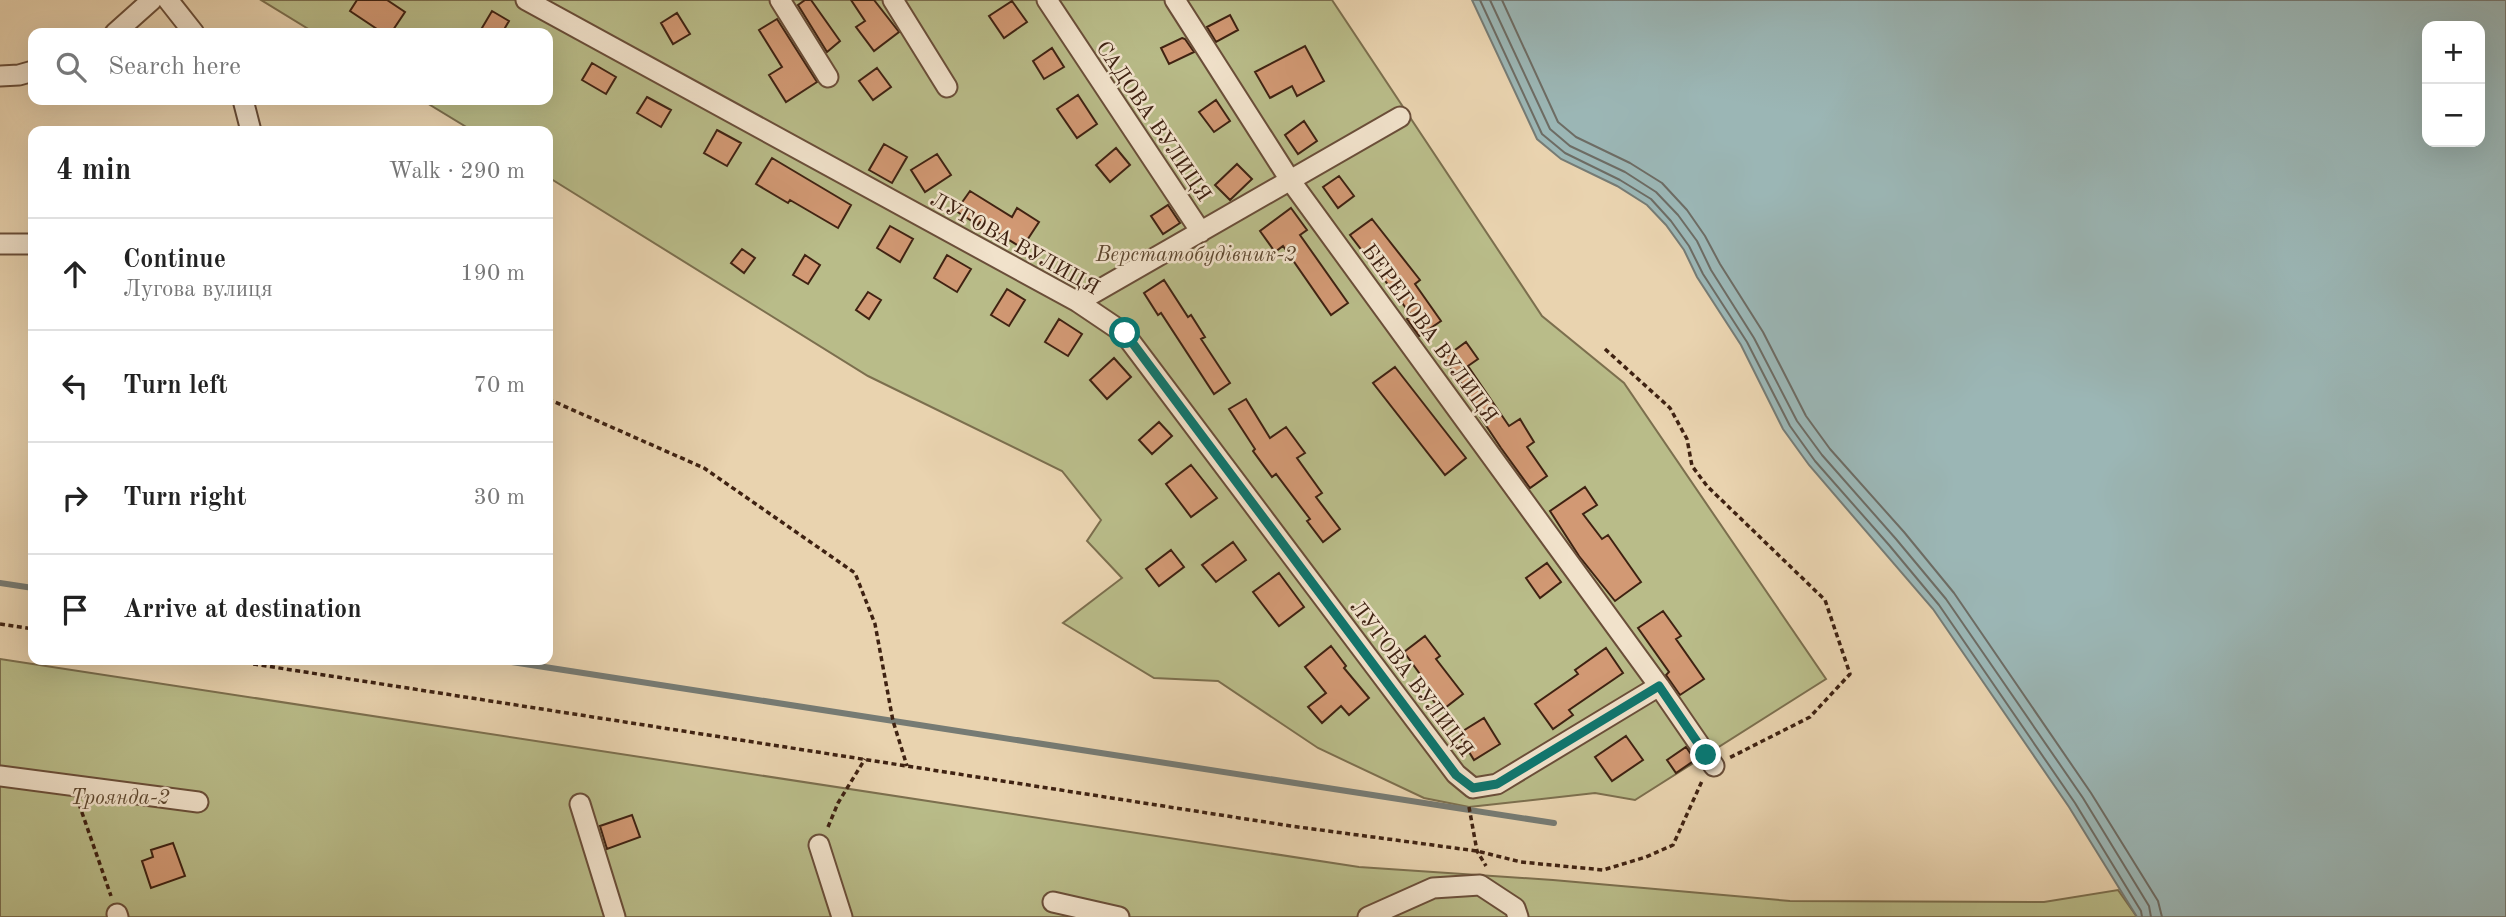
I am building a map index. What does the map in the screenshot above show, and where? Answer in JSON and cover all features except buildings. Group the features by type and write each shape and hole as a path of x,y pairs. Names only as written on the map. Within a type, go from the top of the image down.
{"street":[{"path":"121,28 152,0"},
{"path":"168,0 190,28"},
{"name":"ЛУГОВА ВУЛИЦЯ","path":"526,0 1078,302 1125,333 1456,775 1473,788"},
{"path":"780,0 828,77"},
{"path":"893,0 947,87"},
{"name":"САДОВА ВУЛИЦЯ","path":"1047,0 1201,232"},
{"name":"БЕРЕГОВА ВУЛИЦЯ","path":"1175,0 1290,180 1659,686 1714,766"},
{"path":"0,76 28,72"},
{"path":"244,105 250,126"},
{"path":"1078,302 1400,117"},
{"path":"0,244 28,244"},
{"path":"1473,788 1497,784 1659,686"},
{"path":"0,776 198,802"},
{"path":"580,804 615,917"},
{"path":"820,845 842,917"},
{"path":"1368,917 1433,888 1480,884 1515,908 1518,917"},
{"path":"1053,902 1119,917"}],"path":[{"path":"260,665 1291,826 1477,851 1521,862 1603,870 1646,858 1673,845 1699,786 1714,766 1811,718 1850,674 1825,600 1707,486 1692,466 1687,439 1670,408 1605,349"},
{"path":"553,401 704,468 855,573 876,624 894,721 907,766"},
{"path":"0,624 28,628"},
{"path":"820,845 838,803 865,759"},
{"path":"72,785 118,916"},
{"path":"1473,788 1469,807 1477,851"}],"green space":[{"name":"Верстатобудівник-2","path":"261,0 1332,0 1542,316 1624,383 1826,679 1635,800 1595,793 1469,807 1424,798 1318,748 1218,681 1154,678 1063,623 1122,578 1087,541 1101,520 1062,471 868,376 553,180 553,126 465,126 430,105 553,105 553,28 307,28"},
{"name":"Троянда-2","path":"0,659 1359,867 1553,880 1790,901 2044,902 2118,890 2137,917 0,917"}],"water":[{"path":"1472,0 2506,0 2506,917 2137,917 2069,807 1933,609 1809,465 1783,429 1741,345 1666,225 1647,205 1617,186 1561,159 1537,139"}],"waterway":[{"path":"0,583 28,587"},
{"path":"531,665 1554,823"}],"route":[{"path":"1125,333 1456,775 1473,788 1497,784 1659,686 1706,755"}]}
